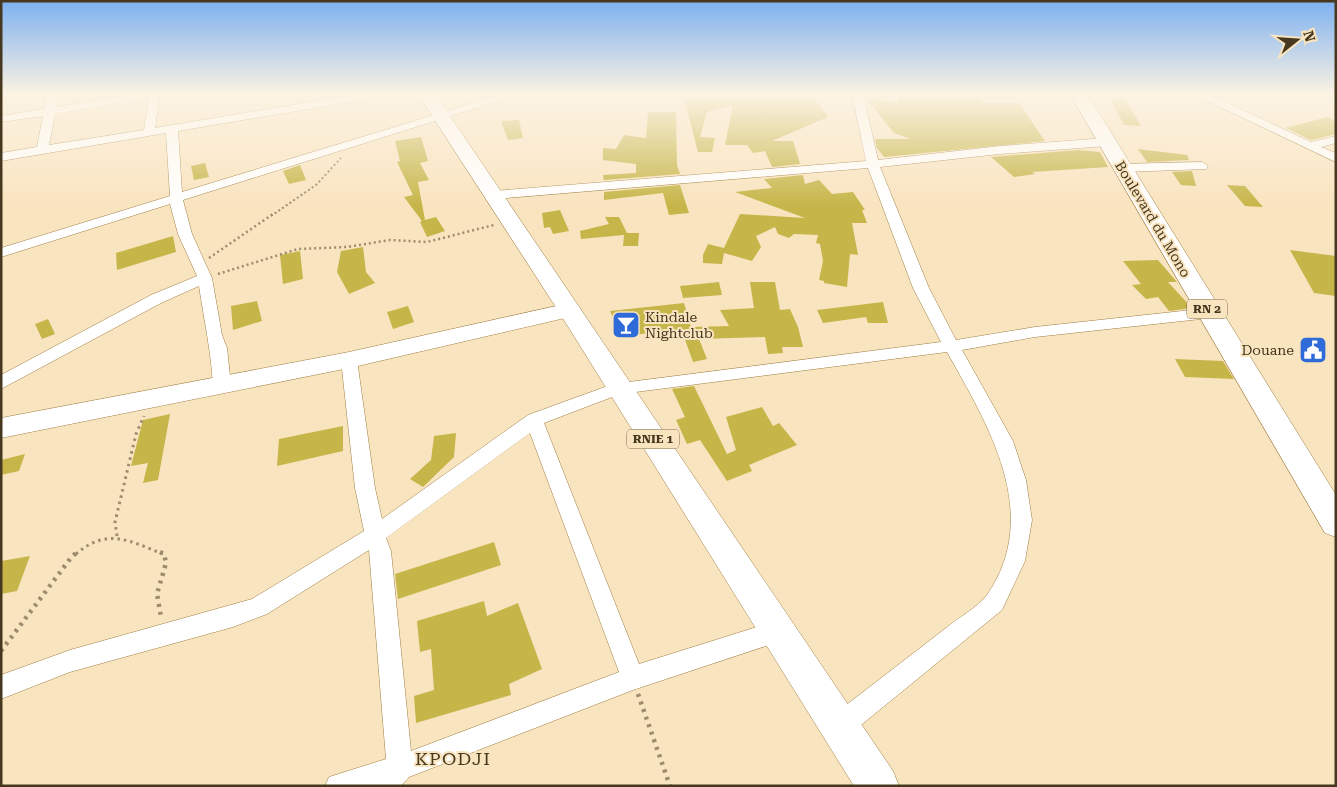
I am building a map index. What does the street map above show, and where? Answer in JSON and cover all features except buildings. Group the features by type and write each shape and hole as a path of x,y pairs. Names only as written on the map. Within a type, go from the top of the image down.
{"main road":[{"name":"RNIE 1","path":"450,131 512,221 619,388 841,725 878,786"},
{"name":"Boulevard du Mono","path":"1100,131 1128,169 1221,312 1331,497 1336,523"},
{"name":"Boulevard du Mono","path":"1107,131 1210,313 1331,497"}],"street":[{"path":"42,150 47,131"},
{"path":"1,157 156,131"},
{"path":"172,131 176,200 185,234 203,270 214,335 219,348 222,385"},
{"path":"1,253 176,200 358,141 380,131"},
{"path":"841,725 994,603 1003,589 1016,560 1021,535 1018,482 996,421 951,346 922,290 873,164 865,131"},
{"path":"1276,131 1336,158"},
{"path":"1310,146 1336,140"},
{"path":"494,195 873,164 1107,142"},
{"path":"1128,169 1202,166"},
{"path":"1,383 156,300 203,270"},
{"path":"1,428 349,360 570,310"},
{"path":"1,687 70,661 233,616 259,607 375,535 534,420 564,407 619,388 951,346 1036,332 1210,313"},
{"path":"349,360 365,488 380,551 400,768 383,786"},
{"path":"534,420 633,678"},
{"path":"338,786 400,768 633,678 779,632"}],"path":[{"path":"203,270 316,185 337,164 344,152 358,141"},
{"path":"203,270 298,249 347,247 390,240 428,242 512,221"},
{"path":"118,536 115,522 136,434 143,418 158,398"},
{"path":"1,652 70,559 83,546 94,540 118,536 131,539 164,554 166,563 157,594 164,635"},
{"path":"633,678 670,786"}],"place":[{"name":"Kindale Nightclub","path":"626,325"},
{"name":"Douane","path":"1313,350"}],"district":[{"name":"KPODJI","path":"453,758"}]}
